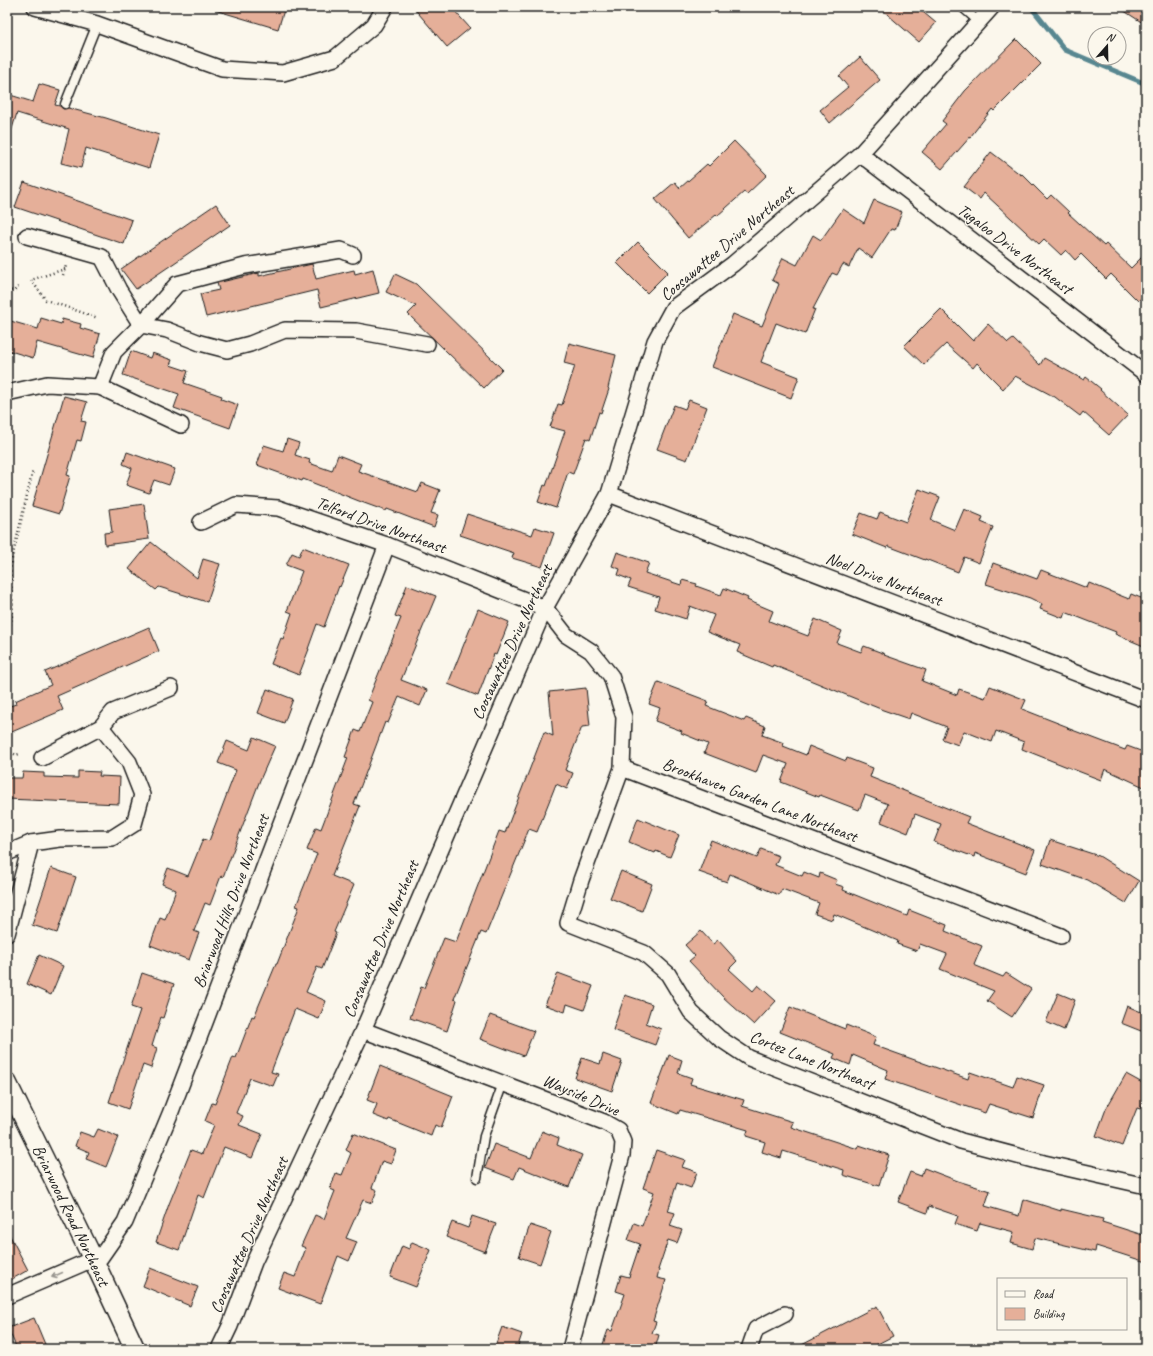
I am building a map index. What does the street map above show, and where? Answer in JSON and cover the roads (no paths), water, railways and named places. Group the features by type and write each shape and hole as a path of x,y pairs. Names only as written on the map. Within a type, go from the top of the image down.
{"street":[{"path":"35,7 98,24 222,69 283,74 335,58 374,25 385,7"},
{"name":"Coosawattee Drive Northeast","path":"219,1349 230,1326 254,1262 364,1030 545,608 609,494 655,341 673,308 733,264 860,154 992,7"},
{"name":"Tugaloo Drive Northeast","path":"860,154 1146,374"},
{"path":"27,236 102,257 119,290 141,325 167,330 200,343 227,350 250,344 285,330 356,331 427,344"},
{"path":"100,387 114,352 141,325 177,284 245,266 341,250 353,255"},
{"path":"7,393 46,384 100,387 181,425"},
{"name":"Noel Drive Northeast","path":"609,494 1146,700"},
{"name":"Telford Drive Northeast","path":"201,522 236,505 278,508 388,545 545,608"},
{"name":"Briarwood Hills Drive Northeast","path":"7,1296 93,1259 100,1258 125,1222 170,1114 388,545"},
{"path":"545,608 566,635 591,651 611,676 624,717 622,768"},
{"path":"42,758 101,727 113,712 171,688"},
{"path":"7,853 31,843 60,839 112,838 134,824 142,795 129,762 101,727"},
{"name":"Brookhaven Garden Lane Northeast","path":"622,768 1061,936"},
{"name":"Cortez Lane Northeast","path":"622,768 581,880 568,923 644,953 668,974 691,1012 719,1038 749,1058 961,1141 1044,1163 1146,1186"},
{"path":"7,934 31,843"},
{"name":"Wayside Drive","path":"364,1030 604,1122 618,1130 623,1142 622,1154 570,1349"},
{"name":"Briarwood Road Northeast","path":"7,1082 135,1349"},
{"path":"749,1349 756,1329 785,1314"}],"lane":[{"path":"962,7 979,22"},
{"path":"65,104 98,24"},
{"path":"477,1178 484,1136 503,1083"}],"waterway":[{"path":"1031,7 1065,50 1146,84"}]}
